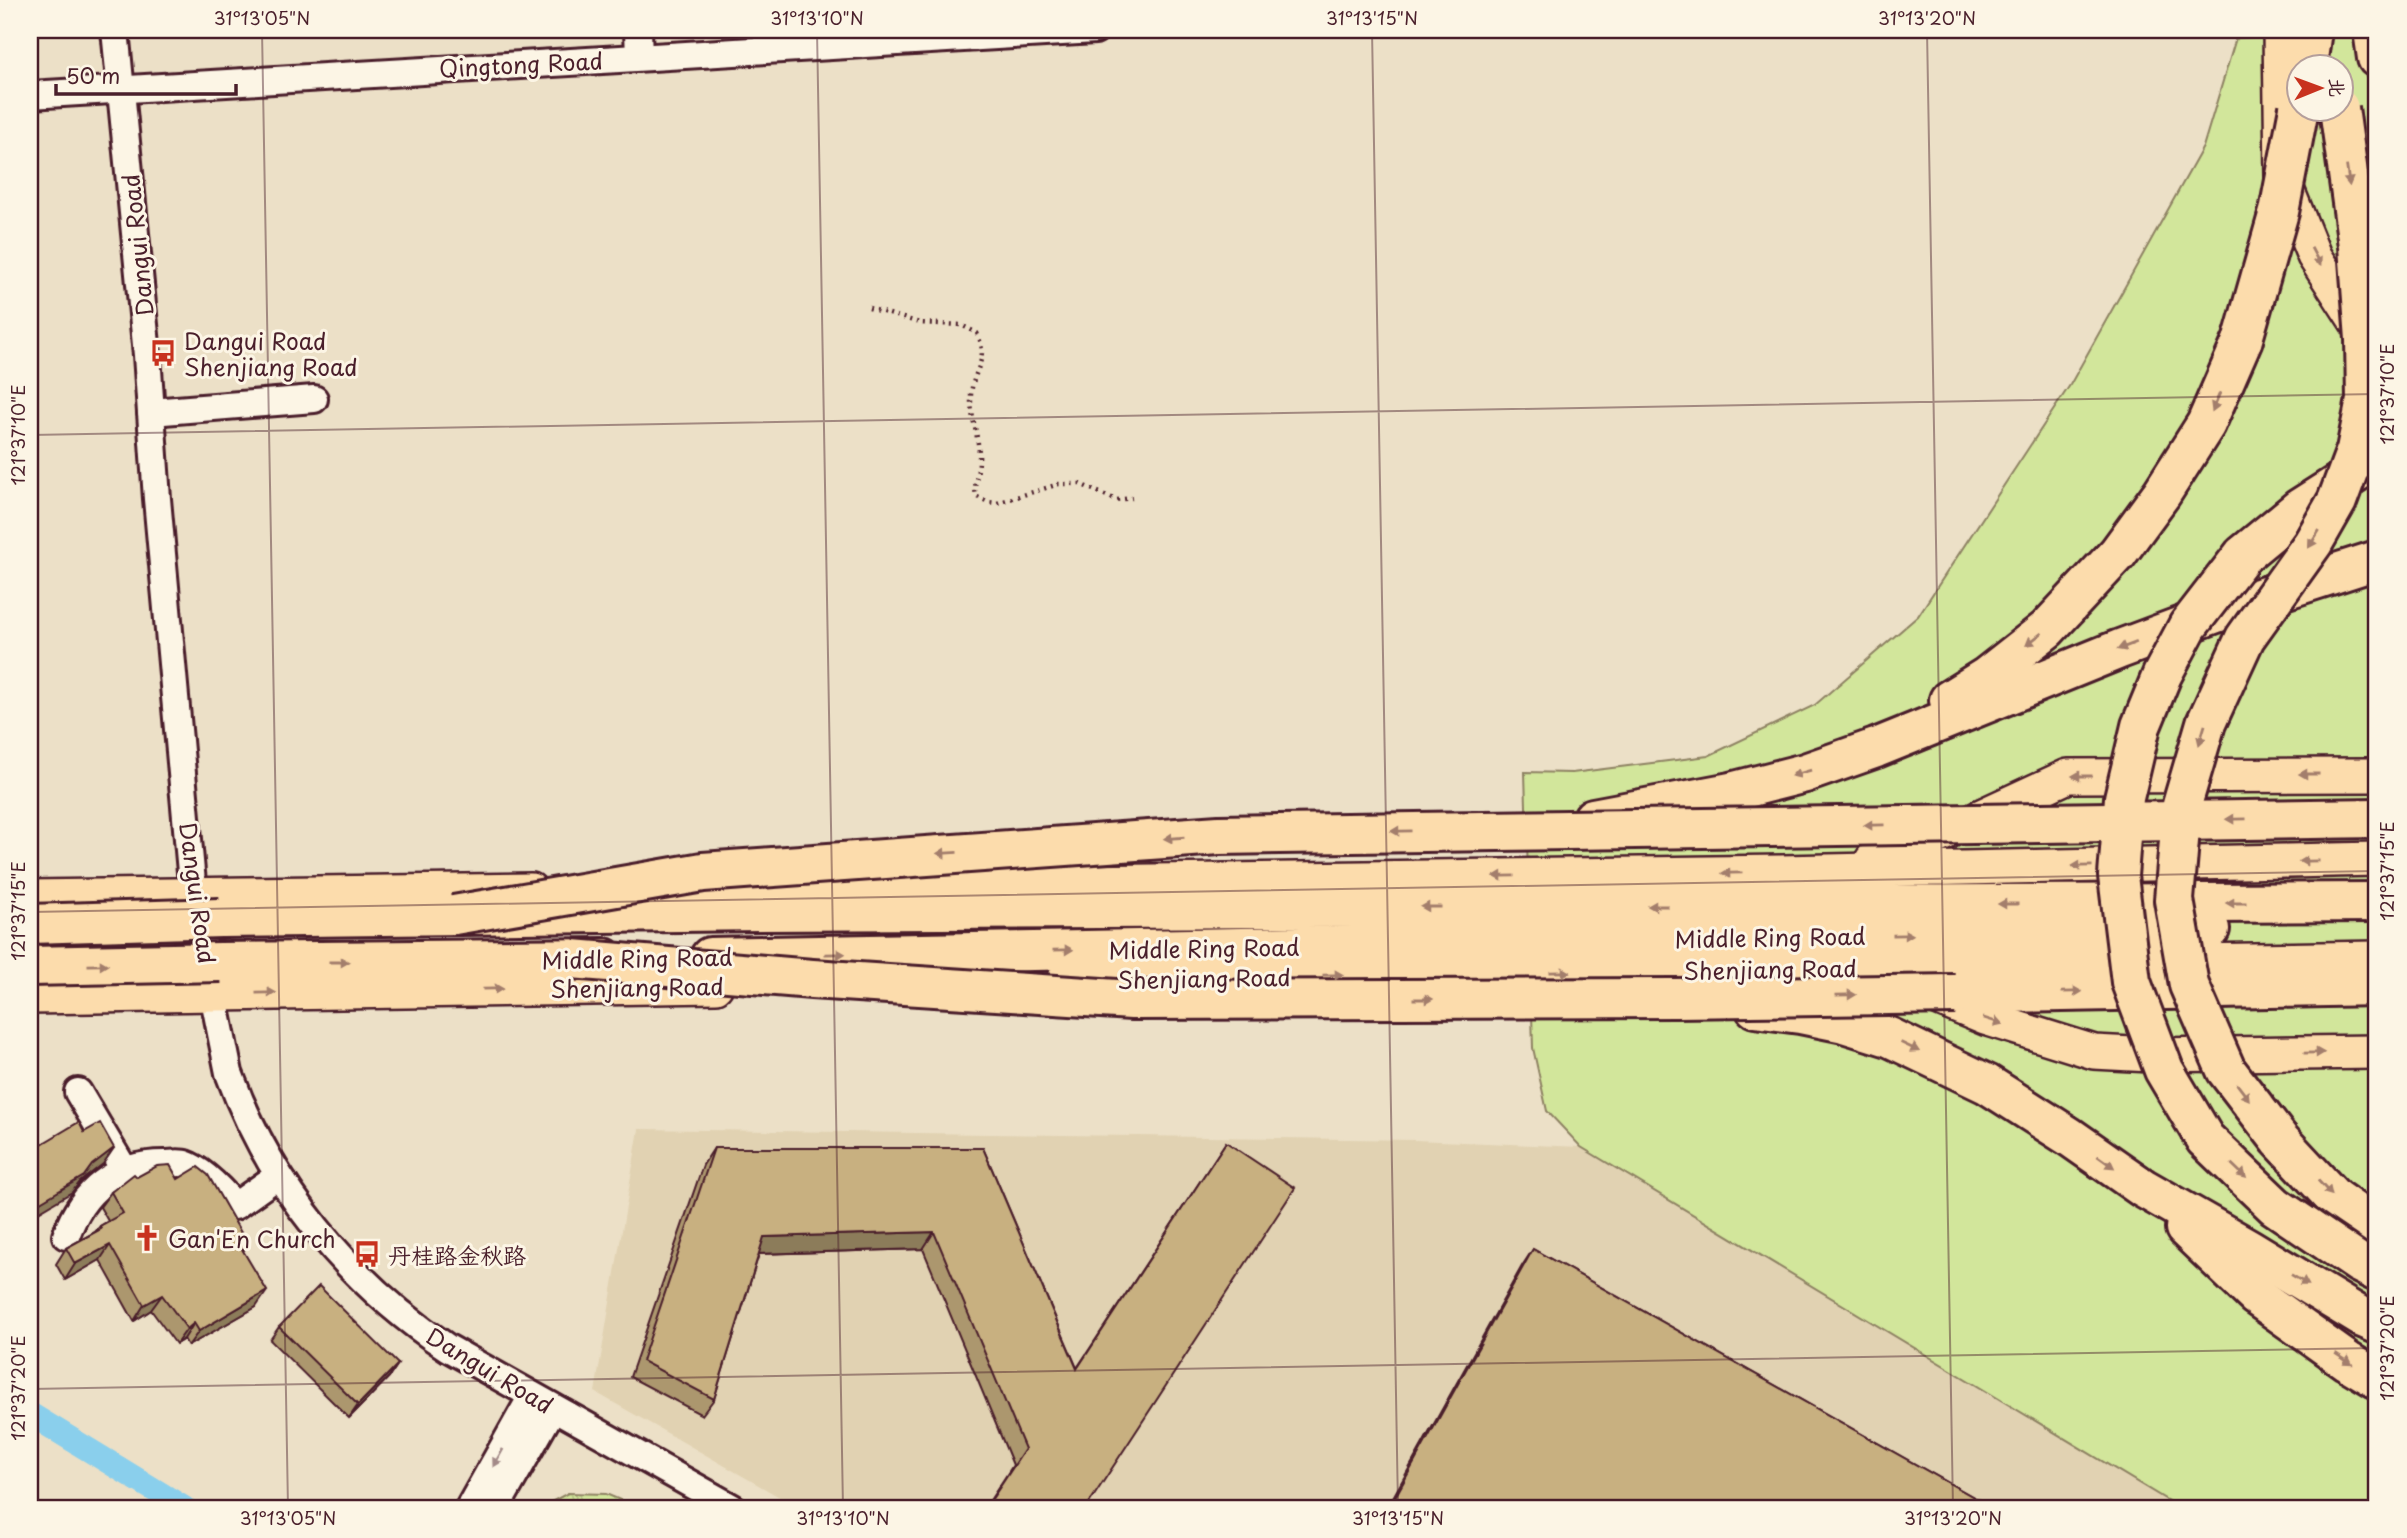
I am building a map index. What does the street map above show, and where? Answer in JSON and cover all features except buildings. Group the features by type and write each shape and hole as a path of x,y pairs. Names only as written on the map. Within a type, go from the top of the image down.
{"highway":[{"path":"2308,52 2312,30"},
{"path":"2330,30 2332,52"},
{"path":"2373,30 2377,58"},
{"path":"1876,748 1986,677 2047,629 2118,553 2162,493 2206,424 2242,339 2279,212 2297,122"},
{"path":"2341,122 2358,246 2365,339 2366,400 2356,450 2337,501 2313,543 2245,638 2206,723 2182,805 2174,900 2189,985 2227,1070 2280,1140 2334,1198 2377,1228"},
{"path":"2377,459 2300,508 2243,555 2188,626 2162,675 2141,726 2124,798 2118,876 2131,982 2164,1070 2205,1139 2275,1206 2359,1263 2377,1272"},
{"path":"1527,829 1731,792 1805,773 1876,748 2120,649 2243,603 2377,560"},
{"path":"454,915 575,892 717,870 1219,835 2377,818"},
{"name":"Middle Ring Road","path":"30,924 197,902 454,915 2377,902"},
{"name":"Middle Ring Road","path":"30,966 572,959 2377,926"},
{"path":"572,959 812,979 1132,1000 1676,998 2377,986"},
{"path":"1676,998 1800,1014 1889,1037 1987,1084 2143,1188 2377,1324"},
{"path":"2143,1188 2256,1296 2347,1361 2377,1378"}],"main road":[{"path":"2280,30 2282,177 2314,256 2377,354"},
{"path":"1782,872 1862,864 1886,856 1923,843 2068,776 2377,775"},
{"path":"30,897 197,902 2377,859"},
{"name":"Shenjiang Road","path":"30,997 2377,958"},
{"path":"1862,967 1985,1018 2094,1052 2151,1055 2377,1052"}],"street":[{"name":"Dangui Road","path":"98,30 113,89 151,412 205,994 214,1074 219,1091 266,1184 296,1228 334,1273 371,1307 443,1360 733,1508"},
{"name":"Dangui Road","path":"115,30 113,89 197,902"},
{"path":"638,30 639,57"},
{"name":"Qingtong Road","path":"30,94 1095,30"},
{"path":"151,412 314,399"},
{"name":"Dangui Road","path":"205,994 235,1089 279,1176 309,1220 380,1297 413,1324 539,1408 706,1508"},
{"path":"78,1092 125,1171"},
{"path":"66,1236 74,1213 91,1191 125,1171 146,1164 185,1163 216,1184 236,1206 266,1184"},
{"path":"469,1508 539,1408"},
{"path":"496,1508 539,1408"}],"path":[{"path":"869,308 920,323 961,325 977,333 983,353 975,374 971,409 979,450 975,489 978,497 997,503 1059,484 1080,484 1116,500 1132,498"}],"shaded area":[{"path":"639,1129 1415,1140 1581,1147 2180,1508 799,1508 595,1392"}],"green space":[{"path":"2377,30 2377,1508 2180,1508 1581,1147 1547,1111 1533,1048 1525,772 1572,773 1708,756 1815,705 1918,616 2070,385 2203,147 2236,38"},
{"path":"568,1493 606,1494 639,1508 540,1508"}],"waterway":[{"path":"30,1414 184,1508"}],"place":[{"name":"Dangui Road Shenjiang Road","path":"163,353"},
{"name":"Gan'En Church","path":"147,1238"},
{"name":"丹桂路金秋路","path":"367,1254"}]}
